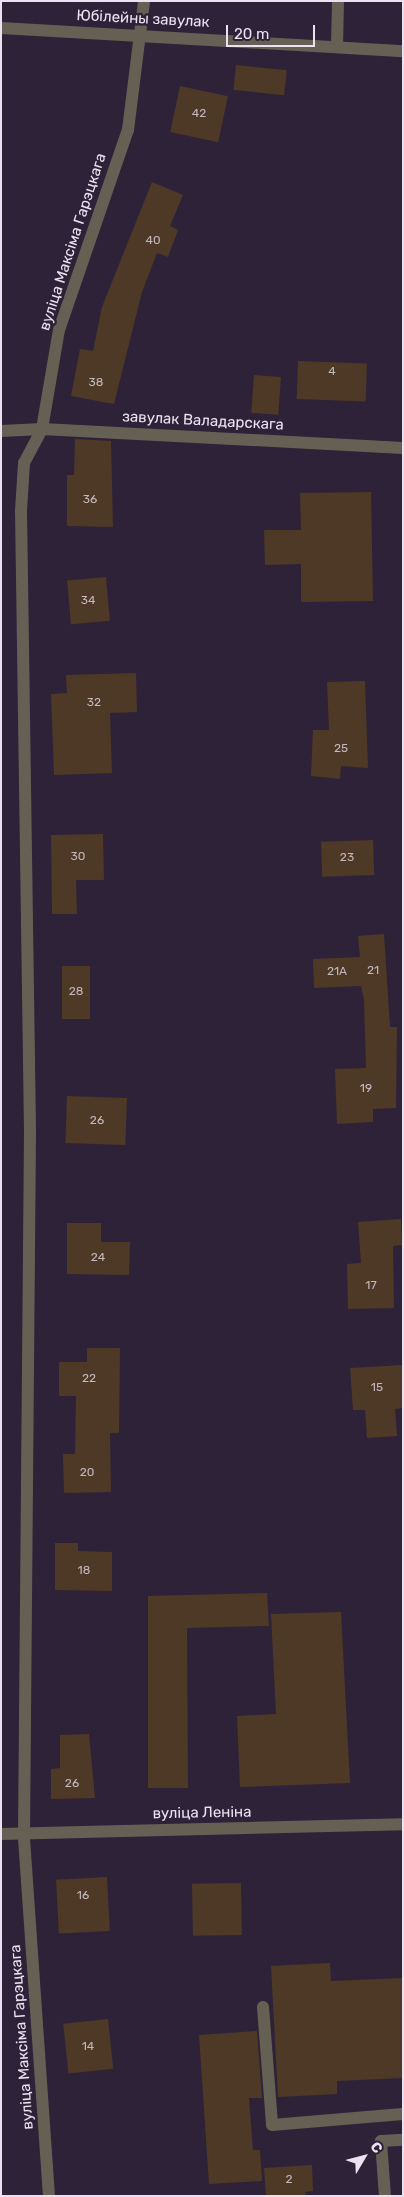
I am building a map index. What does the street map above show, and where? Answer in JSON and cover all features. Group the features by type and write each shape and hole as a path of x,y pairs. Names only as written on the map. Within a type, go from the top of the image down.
{"street":[{"name":"вуліца Максіма Гарэцкага","path":"49,2196 24,1834 30,1130 21,510 24,463 42,429 59,330 128,130 144,1"},
{"path":"337,46 338,1"},
{"name":"Юбілейны завулак","path":"1,28 403,51"},
{"name":"завулак Валадарскага","path":"1,431 42,429 403,448"},
{"name":"вуліца Леніна","path":"1,1834 403,1824"},
{"path":"263,2006 272,2125 403,2114"},
{"path":"385,2196 381,2141 403,2140"}],"building":[{"path":"236,65 287,70 284,95 233,90"},
{"path":"180,86 228,96 218,142 170,132"},
{"path":"152,182 183,195 170,226 178,230 168,257 157,253 142,292 114,404 71,396 80,349 93,351 102,307"},
{"path":"298,361 367,363 366,401 297,399"},
{"path":"254,375 281,377 278,415 251,413"},
{"path":"75,439 111,441 113,527 67,526 67,475 74,475"},
{"path":"371,492 373,601 301,602 301,564 265,565 264,530 301,530 300,493"},
{"path":"106,577 110,621 71,624 67,580"},
{"path":"136,673 137,712 110,713 112,773 54,775 51,694 67,693 66,675"},
{"path":"365,681 368,768 341,766 340,779 311,776 313,730 329,730 327,682"},
{"path":"103,834 104,880 76,880 77,914 52,914 51,835"},
{"path":"373,840 374,875 322,877 321,842"},
{"path":"384,934 390,1027 397,1027 396,1108 373,1109 373,1122 337,1124 335,1069 366,1068 364,1000 361,986 314,988 313,959 360,957 358,936"},
{"path":"62,966 90,966 90,1019 62,1019"},
{"path":"67,1096 127,1098 125,1145 65,1143"},
{"path":"401,1219 402,1245 393,1246 394,1308 348,1309 347,1264 361,1263 358,1222"},
{"path":"67,1223 101,1223 101,1242 130,1242 129,1275 67,1274"},
{"path":"87,1348 120,1348 119,1433 110,1433 111,1492 64,1493 63,1454 75,1454 76,1396 59,1396 59,1362 87,1362"},
{"path":"403,1365 403,1408 395,1409 397,1436 367,1438 365,1410 353,1410 350,1368"},
{"path":"55,1543 78,1543 78,1551 112,1552 112,1591 55,1590"},
{"path":"267,1593 269,1626 187,1628 188,1788 148,1788 148,1596"},
{"path":"341,1612 350,1783 240,1787 237,1716 276,1714 271,1614"},
{"path":"89,1734 95,1798 51,1799 51,1769 60,1768 60,1735"},
{"path":"107,1877 110,1931 59,1934 56,1880"},
{"path":"241,1883 242,1935 193,1936 192,1884"},
{"path":"330,1963 331,1981 403,1978 403,2078 337,2081 337,2094 278,2097 271,1966"},
{"path":"108,2019 113,2069 68,2073 63,2024"},
{"path":"257,2031 262,2098 249,2098 253,2150 260,2150 262,2181 209,2184 199,2035"},
{"path":"312,2165 313,2191 305,2192 306,2196 266,2196 264,2168"}]}
